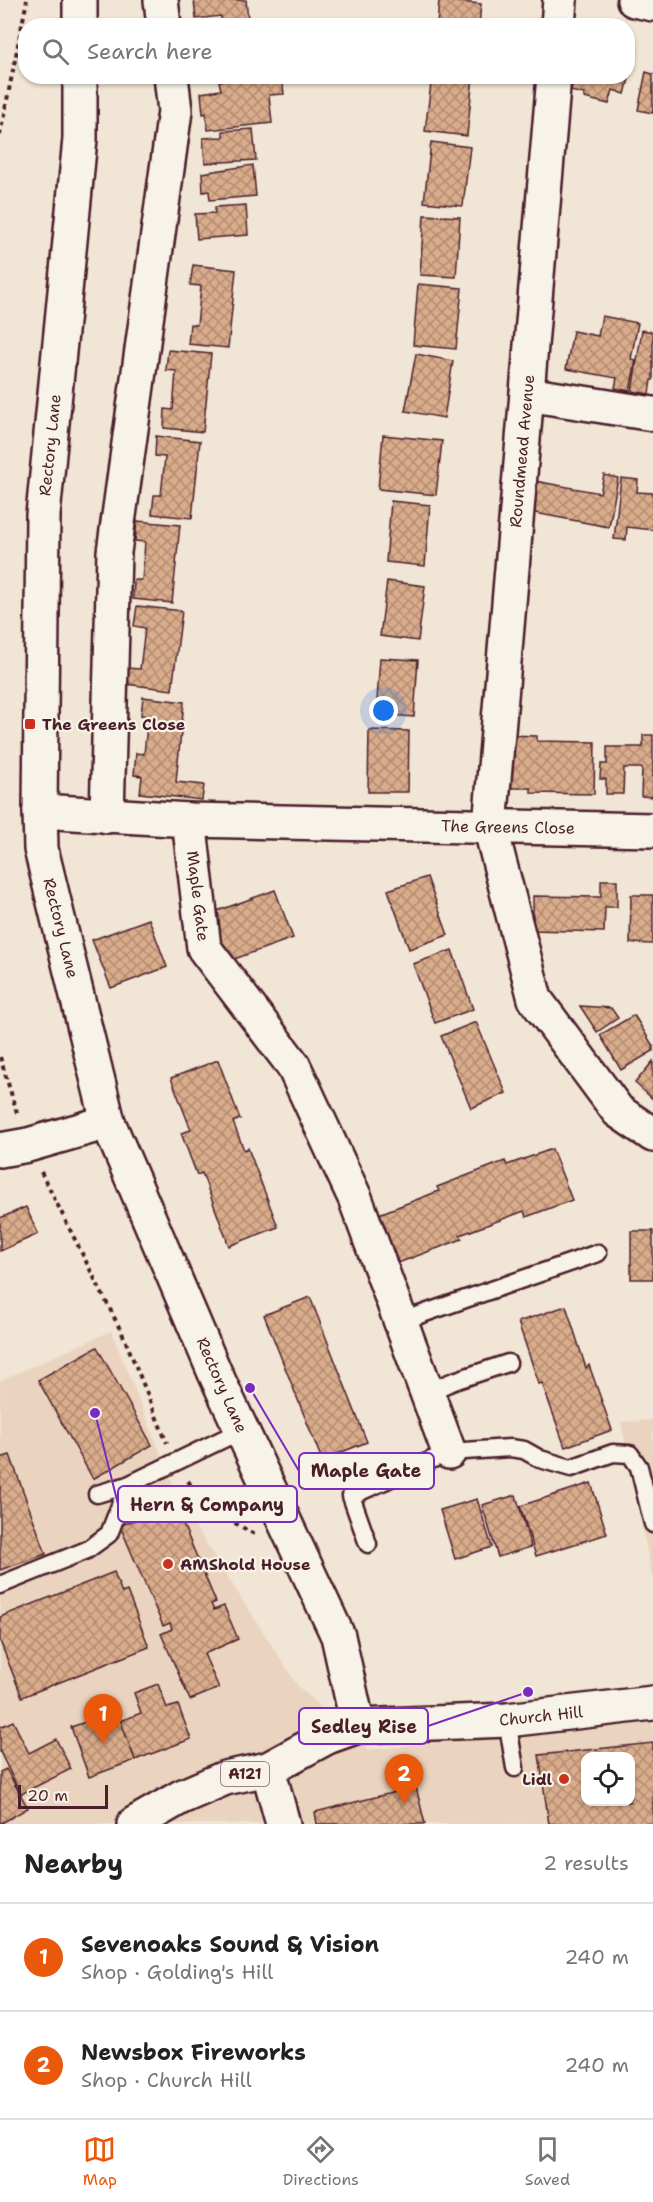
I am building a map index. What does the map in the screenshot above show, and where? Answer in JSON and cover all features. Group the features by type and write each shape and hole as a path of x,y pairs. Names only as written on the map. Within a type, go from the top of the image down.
{"street":[{"path":"80,0 80,18"},
{"path":"161,0 163,18"},
{"path":"559,18 560,0"},
{"path":"634,0 653,4"},
{"name":"Rectory Lane","path":"80,84 80,139 43,515 41,849 108,1122 215,1373 338,1636 358,1726"},
{"path":"107,816 114,552 175,111 172,84"},
{"name":"Roundmead Avenue","path":"553,84 490,826 535,999 618,1111 653,1135"},
{"path":"527,394 653,414"},
{"name":"The Greens Close","path":"40,811 189,820 653,830"},
{"name":"Maple Gate","path":"189,820 204,948 292,1065 355,1198 449,1452"},
{"path":"14,1148 108,1122"},
{"name":"Church Hill","path":"358,1726 507,1720 653,1703"},
{"name":"A121","path":"134,1824 181,1797 225,1778 268,1769 327,1737 358,1726"},
{"path":"268,1769 283,1824"}],"lane":[{"path":"402,1321 598,1253"},
{"path":"427,1392 508,1363"},
{"path":"97,1494 128,1485 242,1430"},
{"path":"368,1544 351,1496 449,1452 510,1448 524,1450 540,1459 571,1468 613,1453 630,1454 639,1467 653,1524"},
{"path":"0,1585 87,1550 109,1534 128,1485"},
{"path":"507,1720 515,1768"}],"path":[{"path":"23,18 27,0"},
{"path":"0,135 18,45"},
{"path":"0,1057 14,1148 124,1337 175,1463 198,1494 230,1521 258,1536"}],"shaded area":[{"path":"111,1331 182,1506 298,1686 368,1750 653,1717 653,1824 0,1824 0,1381"},
{"path":"653,1420 653,1581 621,1422"}],"building":[{"path":"194,0 246,0 248,18 221,18 221,16 196,18"},
{"path":"439,0 481,4 480,18 438,18"},
{"path":"646,72 653,74 653,113 638,110"},
{"path":"220,84 283,84 284,94 269,95 272,123 208,130 206,113 203,114 201,93 221,90"},
{"path":"431,84 472,84 467,136 425,131"},
{"path":"568,84 628,84 625,94 613,90 609,104 584,98 584,94 566,90"},
{"path":"253,129 256,160 205,163 203,138 223,137 223,131"},
{"path":"431,142 470,147 463,206 424,202"},
{"path":"253,165 256,196 210,200 209,191 203,192 202,173"},
{"path":"246,205 248,235 197,239 195,214 215,213 215,207"},
{"path":"424,215 460,217 456,277 420,275"},
{"path":"193,265 236,270 228,348 188,344 190,324 197,325 201,286 190,285"},
{"path":"418,284 462,288 456,349 413,345"},
{"path":"602,316 638,323 631,359 636,360 630,391 615,388 617,378 566,369 573,331 598,336"},
{"path":"642,330 653,332 653,380 651,380 649,394 632,391"},
{"path":"168,350 211,354 203,432 164,428 165,409 173,410 176,371 166,370"},
{"path":"416,354 453,361 444,418 405,411"},
{"path":"383,435 442,441 436,495 378,489"},
{"path":"156,436 200,441 192,518 152,514 154,495 161,495 165,457 155,456"},
{"path":"604,475 618,478 609,527 524,511 529,480 600,493"},
{"path":"621,478 638,480 637,492 653,493 653,530 627,527 626,540 614,539"},
{"path":"391,501 430,505 425,566 386,562"},
{"path":"137,521 180,525 172,603 133,599 134,580 142,580 145,542 135,541"},
{"path":"387,581 425,586 418,641 380,636"},
{"path":"137,606 182,611 172,690 126,684 127,668 140,669 145,628 134,626"},
{"path":"380,658 418,660 414,717 376,714"},
{"path":"143,697 184,702 176,782 204,785 202,800 140,793 142,776 134,775 136,753 144,754 148,716 141,715"},
{"path":"369,730 409,731 408,792 368,792"},
{"path":"507,735 537,736 537,741 595,742 594,794 531,793 531,788 507,788"},
{"path":"643,735 653,735 653,797 641,796 642,768 624,768 623,794 606,794 606,779 600,779 601,764 607,764 607,747 643,747"},
{"path":"427,877 448,935 409,949 388,890"},
{"path":"601,880 617,880 617,907 605,907 604,932 533,930 533,896 601,897"},
{"path":"275,890 293,938 226,962 209,914"},
{"path":"631,895 653,895 653,944 630,943"},
{"path":"149,919 167,967 111,988 92,940"},
{"path":"452,950 473,1009 435,1023 413,964"},
{"path":"580,1006 611,1008 618,1018 597,1032"},
{"path":"634,1015 653,1046 653,1051 621,1070 600,1035"},
{"path":"476,1022 506,1093 471,1108 441,1036"},
{"path":"218,1060 240,1119 233,1122 244,1150 248,1148 278,1227 229,1246 202,1173 197,1175 181,1133 191,1130 171,1078"},
{"path":"653,1061 653,1099 635,1083"},
{"path":"552,1149 572,1200 526,1217 524,1211 460,1235 462,1239 398,1263 379,1214 439,1191 437,1187 505,1161 507,1165"},
{"path":"26,1207 38,1234 0,1251 0,1218"},
{"path":"631,1231 653,1231 653,1279 631,1279"},
{"path":"310,1297 367,1442 322,1460 264,1315"},
{"path":"566,1306 586,1368 589,1365 612,1430 565,1447 542,1383 539,1384 518,1322"},
{"path":"97,1347 152,1445 93,1479 38,1380"},
{"path":"10,1455 46,1554 0,1570 0,1458"},
{"path":"591,1483 607,1534 536,1556 520,1506"},
{"path":"516,1495 531,1547 498,1557 482,1505"},
{"path":"477,1499 492,1547 455,1559 440,1510"},
{"name":"AMShold House","path":"174,1503 216,1602 211,1604 214,1610 224,1606 238,1639 204,1654 219,1688 190,1700 161,1634 172,1629 170,1623 163,1626 120,1526"},
{"path":"114,1572 122,1593 127,1591 149,1647 22,1697 0,1641 0,1617"},
{"path":"158,1684 167,1708 178,1705 191,1739 135,1760 120,1721 141,1713 134,1693"},
{"path":"117,1711 135,1760 89,1777 71,1727"},
{"path":"13,1721 29,1753 56,1739 71,1769 21,1794 0,1752 0,1727"},
{"name":"Lidl","path":"653,1743 653,1824 549,1824 539,1755"},
{"path":"6,1769 28,1808 0,1824 0,1772"},
{"path":"416,1787 425,1824 317,1824 315,1812"}],"place":[{"name":"The Greens Close","path":"30,724"},
{"name":"Maple Gate","path":"250,1388"},
{"name":"Hern & Company","path":"95,1413"},
{"name":"AMShold House","path":"168,1564"},
{"name":"Sedley Rise","path":"528,1692"},
{"name":"Sevenoaks Sound & Vision","path":"103,1744"},
{"name":"Lidl","path":"564,1779"},
{"name":"Newsbox Fireworks","path":"404,1804"}]}
